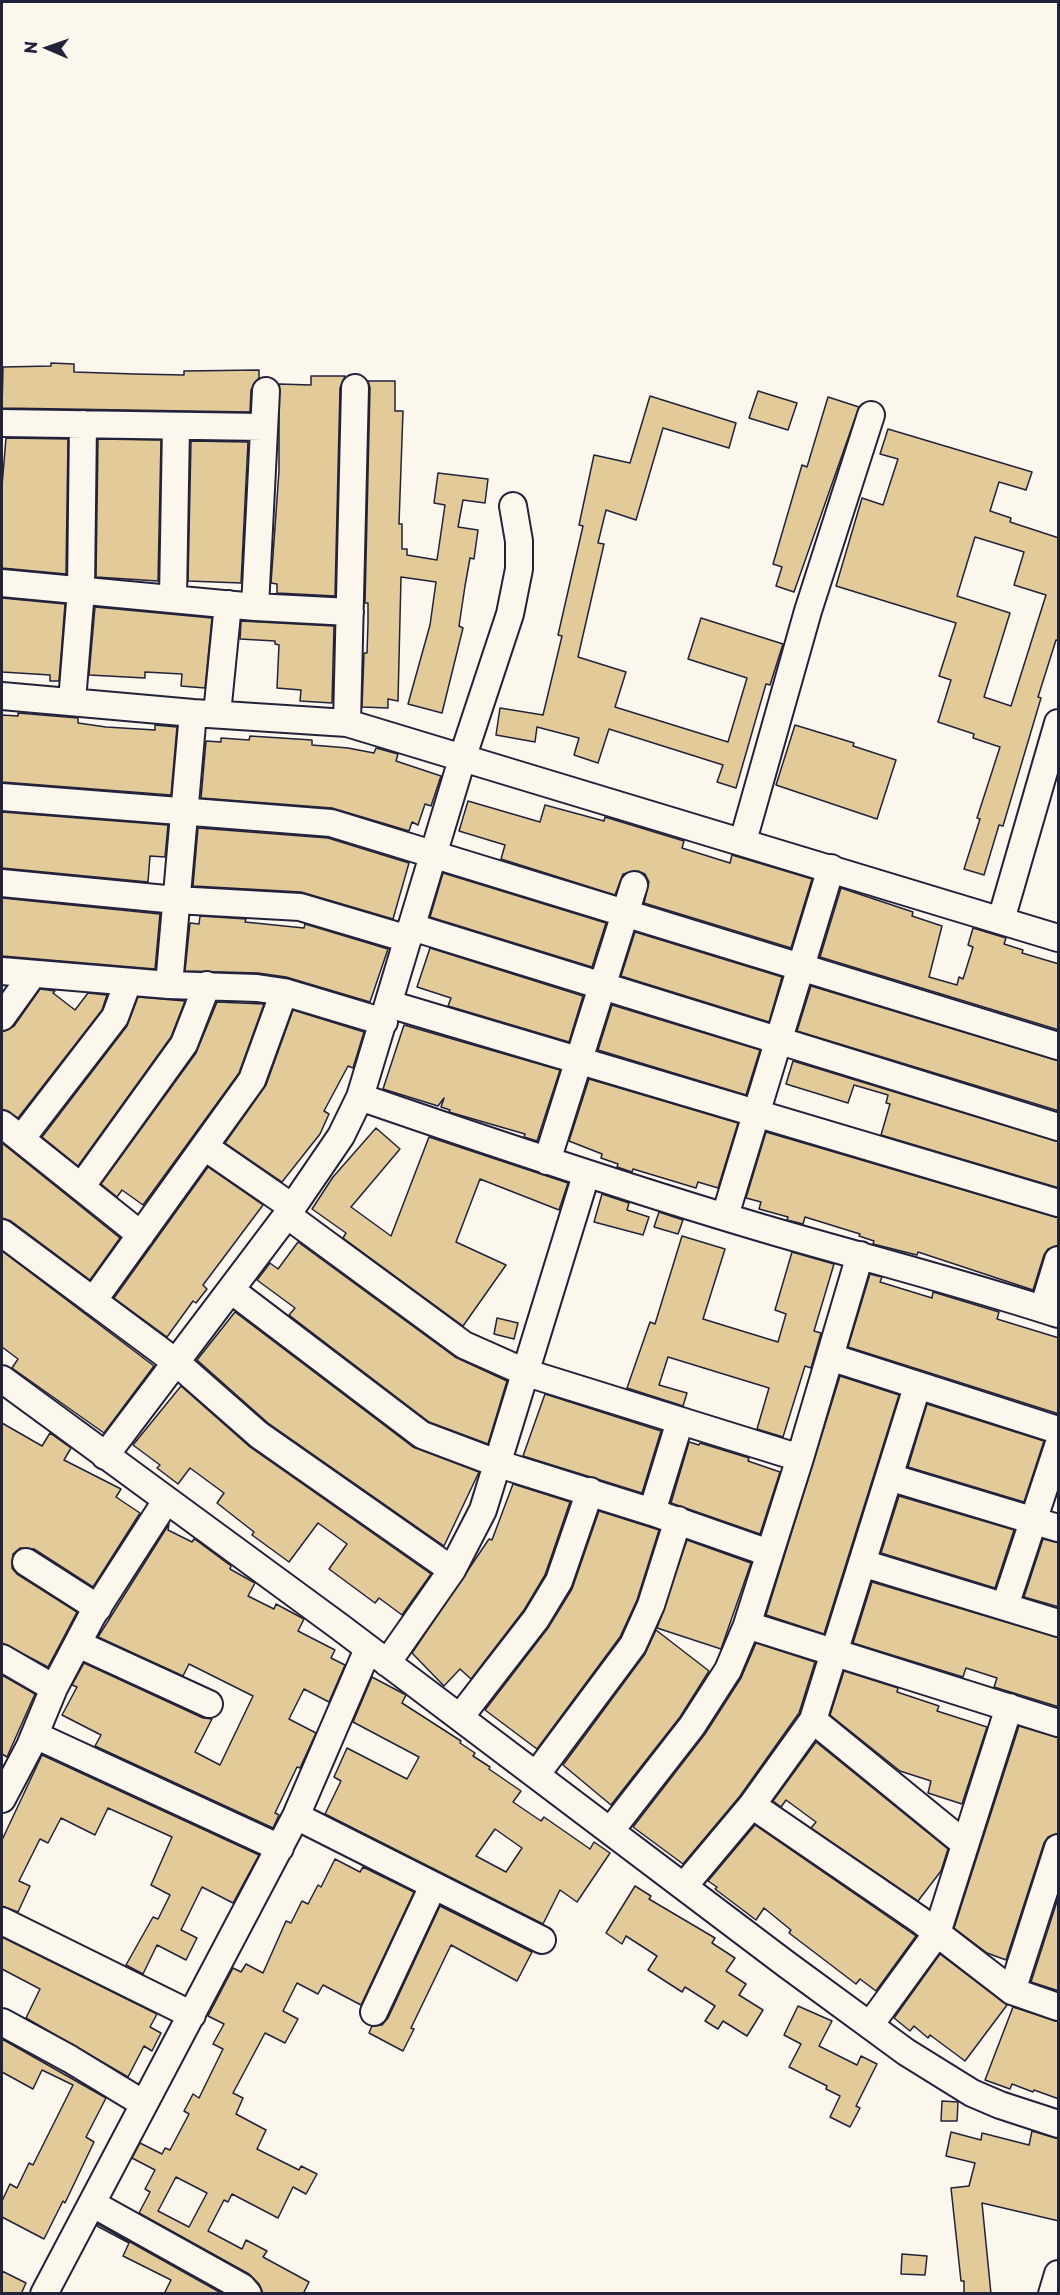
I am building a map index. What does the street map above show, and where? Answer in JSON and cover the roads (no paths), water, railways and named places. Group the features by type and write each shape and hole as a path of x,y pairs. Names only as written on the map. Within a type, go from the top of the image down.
{"street":[{"path":"347,723 355,388"},
{"path":"255,607 266,391"},
{"path":"743,841 808,611 871,415"},
{"path":"2,423 263,427"},
{"path":"72,701 81,590 83,424"},
{"path":"173,598 176,426"},
{"path":"105,1456 290,1211 341,1136 360,1097 463,756 503,636 517,580 519,542 513,506"},
{"path":"2,583 255,607 350,612"},
{"path":"169,985 184,813 228,604"},
{"path":"2,696 205,714 347,723 463,756 653,816 743,841 1059,938"},
{"path":"1001,920 1059,723"},
{"path":"2,797 331,823 1059,1046"},
{"path":"725,1216 831,868"},
{"path":"2,883 176,900 300,907 410,933 603,986 780,1039 1059,1128"},
{"path":"547,1161 634,885"},
{"path":"2,970 128,982 207,985 284,992 386,1013 580,1060 1059,1203"},
{"path":"2,1017 33,974"},
{"path":"128,982 115,1017 11,1132 141,1235"},
{"path":"81,1187 184,1044 207,985"},
{"path":"93,1301 252,1080 284,992"},
{"path":"360,1097 586,1174 1051,1311 1059,1260"},
{"path":"205,1147 464,1345 527,1372 800,1458"},
{"path":"45,2294 280,1848 377,1656 452,1570 483,1510 499,1464 586,1174"},
{"path":"2,1233 177,1363 259,1435 452,1570"},
{"path":"611,1830 710,1700 728,1670 747,1625 800,1458 860,1255"},
{"path":"231,1290 422,1435 499,1464 678,1520 769,1553"},
{"path":"830,1357 917,1387 1059,1430"},
{"path":"2,1378 460,1717 870,2025 950,2081 972,2093 1000,2105 1059,2124"},
{"path":"684,1886 752,1805 813,1720 917,1387"},
{"path":"652,1512 680,1421"},
{"path":"1005,1606 1059,1446"},
{"path":"889,1477 1059,1528"},
{"path":"460,1717 536,1619 559,1581 590,1491"},
{"path":"2,1799 35,1735 54,1688 78,1644 98,1608 166,1501"},
{"path":"536,1775 633,1645 651,1605 678,1520"},
{"path":"26,1562 98,1608"},
{"path":"862,1563 1059,1623"},
{"path":"747,1625 1059,1723"},
{"path":"78,1644 209,1704"},
{"path":"2,1658 54,1688"},
{"path":"870,2025 937,1933 1009,1707"},
{"path":"813,1720 965,1844"},
{"path":"35,1735 280,1848"},
{"path":"752,1805 937,1933 1012,1991 1059,2007"},
{"path":"296,1816 542,1940"},
{"path":"1012,1991 1053,1881 1059,1848"},
{"path":"374,2012 433,1886"},
{"path":"2,1921 192,2015"},
{"path":"2,2022 70,2059 144,2104"},
{"path":"93,2204 242,2287 248,2294"},
{"path":"1052,2294 1059,2274"}]}
